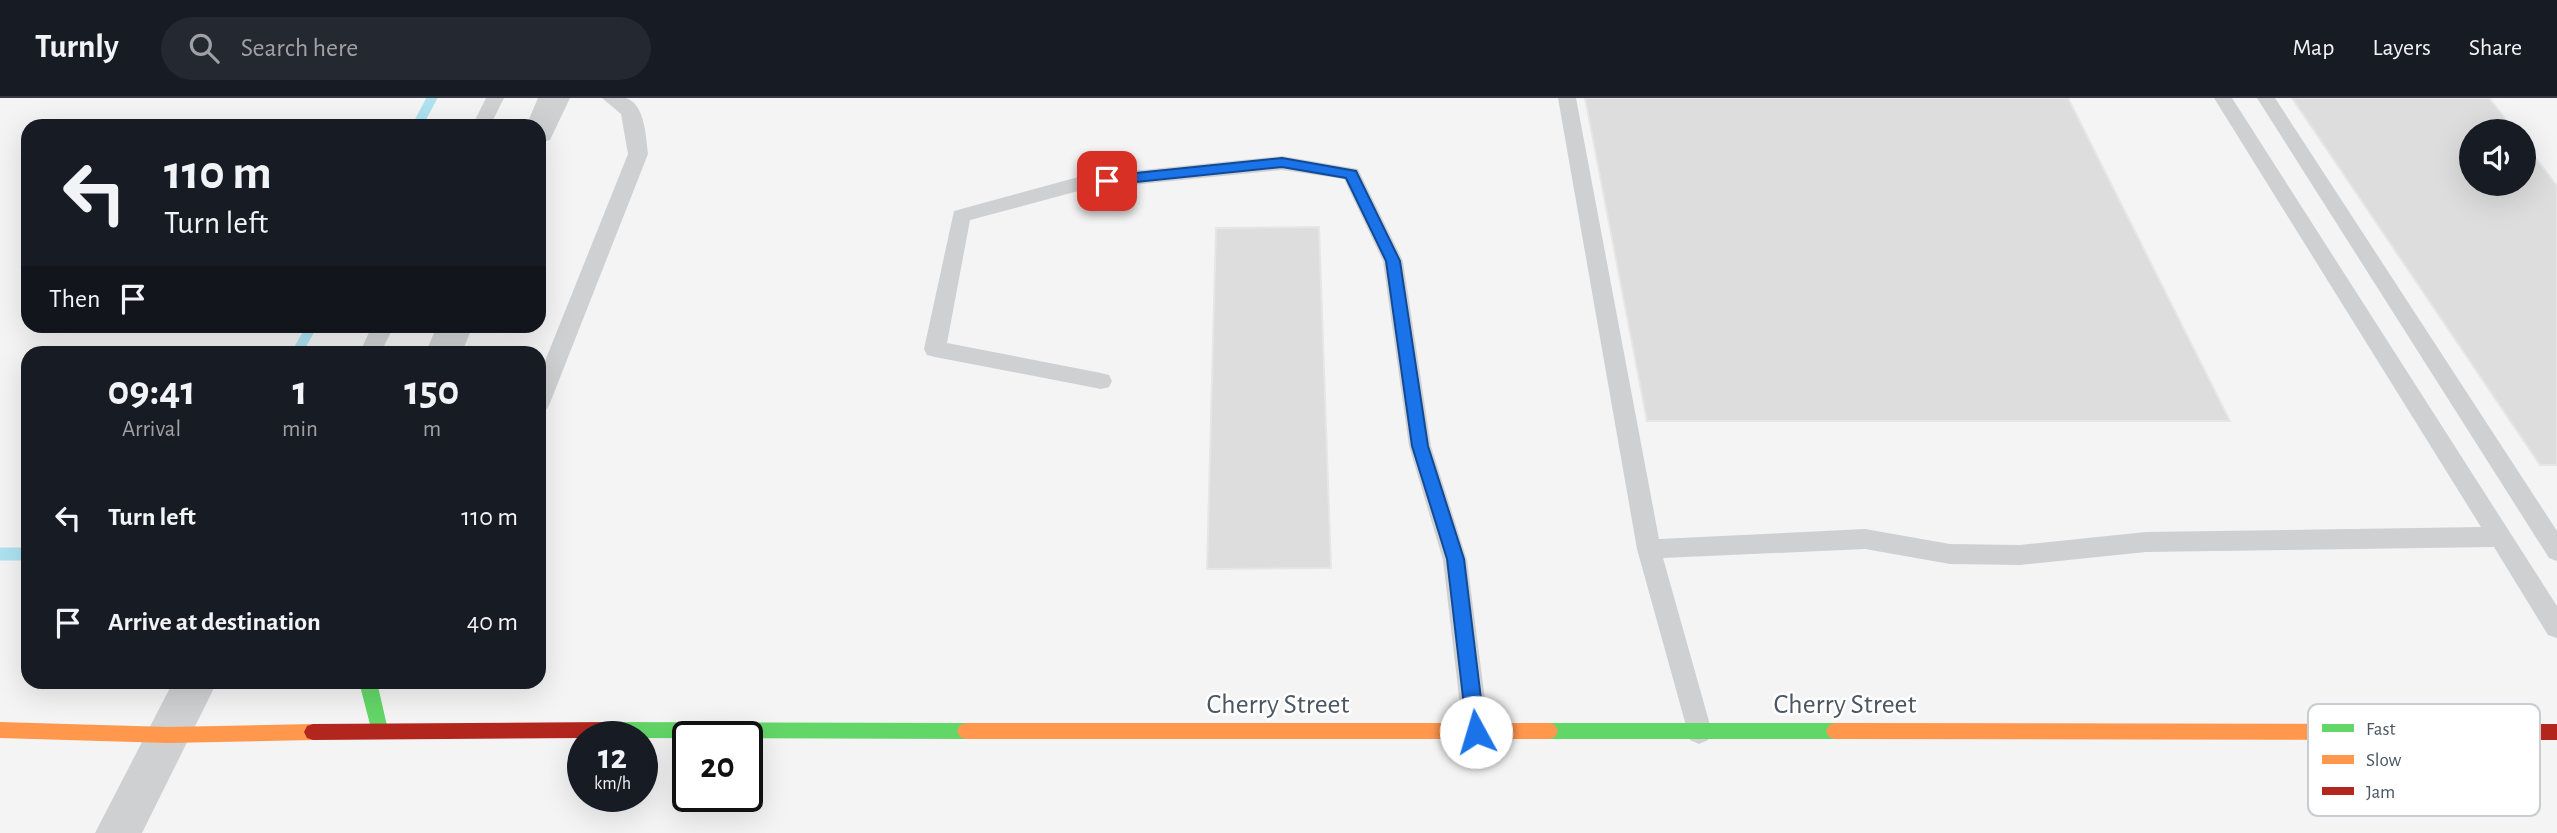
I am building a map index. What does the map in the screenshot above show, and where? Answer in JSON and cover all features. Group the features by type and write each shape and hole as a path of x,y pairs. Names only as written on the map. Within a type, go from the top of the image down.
{"street":[{"path":"545,119 554,98"},
{"path":"118,833 192,689"},
{"path":"370,689 379,730"},
{"name":"Cherry Street","path":"0,730 169,735 379,730 2308,732"}],"lane":[{"path":"484,119 495,98"},
{"path":"546,385 638,154 634,119 618,100 611,98"},
{"path":"1567,98 1649,549 1699,732"},
{"path":"2223,98 2557,627"},
{"path":"2266,98 2557,551"},
{"path":"1101,381 935,349 961,216 1082,183 1282,163 1351,174 1393,261 1420,446 1455,559 1476,732"},
{"path":"1649,549 1865,539 1950,554 2020,555 2146,542 2500,537"}],"building":[{"path":"1585,98 2068,98 2230,421 1647,421"},
{"path":"2292,98 2489,98 2506,119 2459,119 2459,196 2536,196 2536,159 2557,186 2557,465 2540,465"},
{"path":"1319,227 1331,568 1207,569 1216,228"}],"waterway":[{"path":"421,119 432,98"},
{"path":"301,346 308,333"},
{"path":"0,554 21,554"}],"traffic: fast":[{"path":"370,689 379,730"},
{"path":"658,730 966,731"},
{"path":"1549,731 1835,731"}],"traffic: slow":[{"path":"0,730 168,735 313,732"},
{"path":"966,731 1549,731"},
{"path":"1835,731 2308,732"}],"traffic: jam":[{"path":"313,732 567,730"},
{"path":"2540,732 2557,732"}],"route":[{"path":"1107,181 1282,163 1351,174 1393,261 1420,446 1455,559 1476,732"}]}
